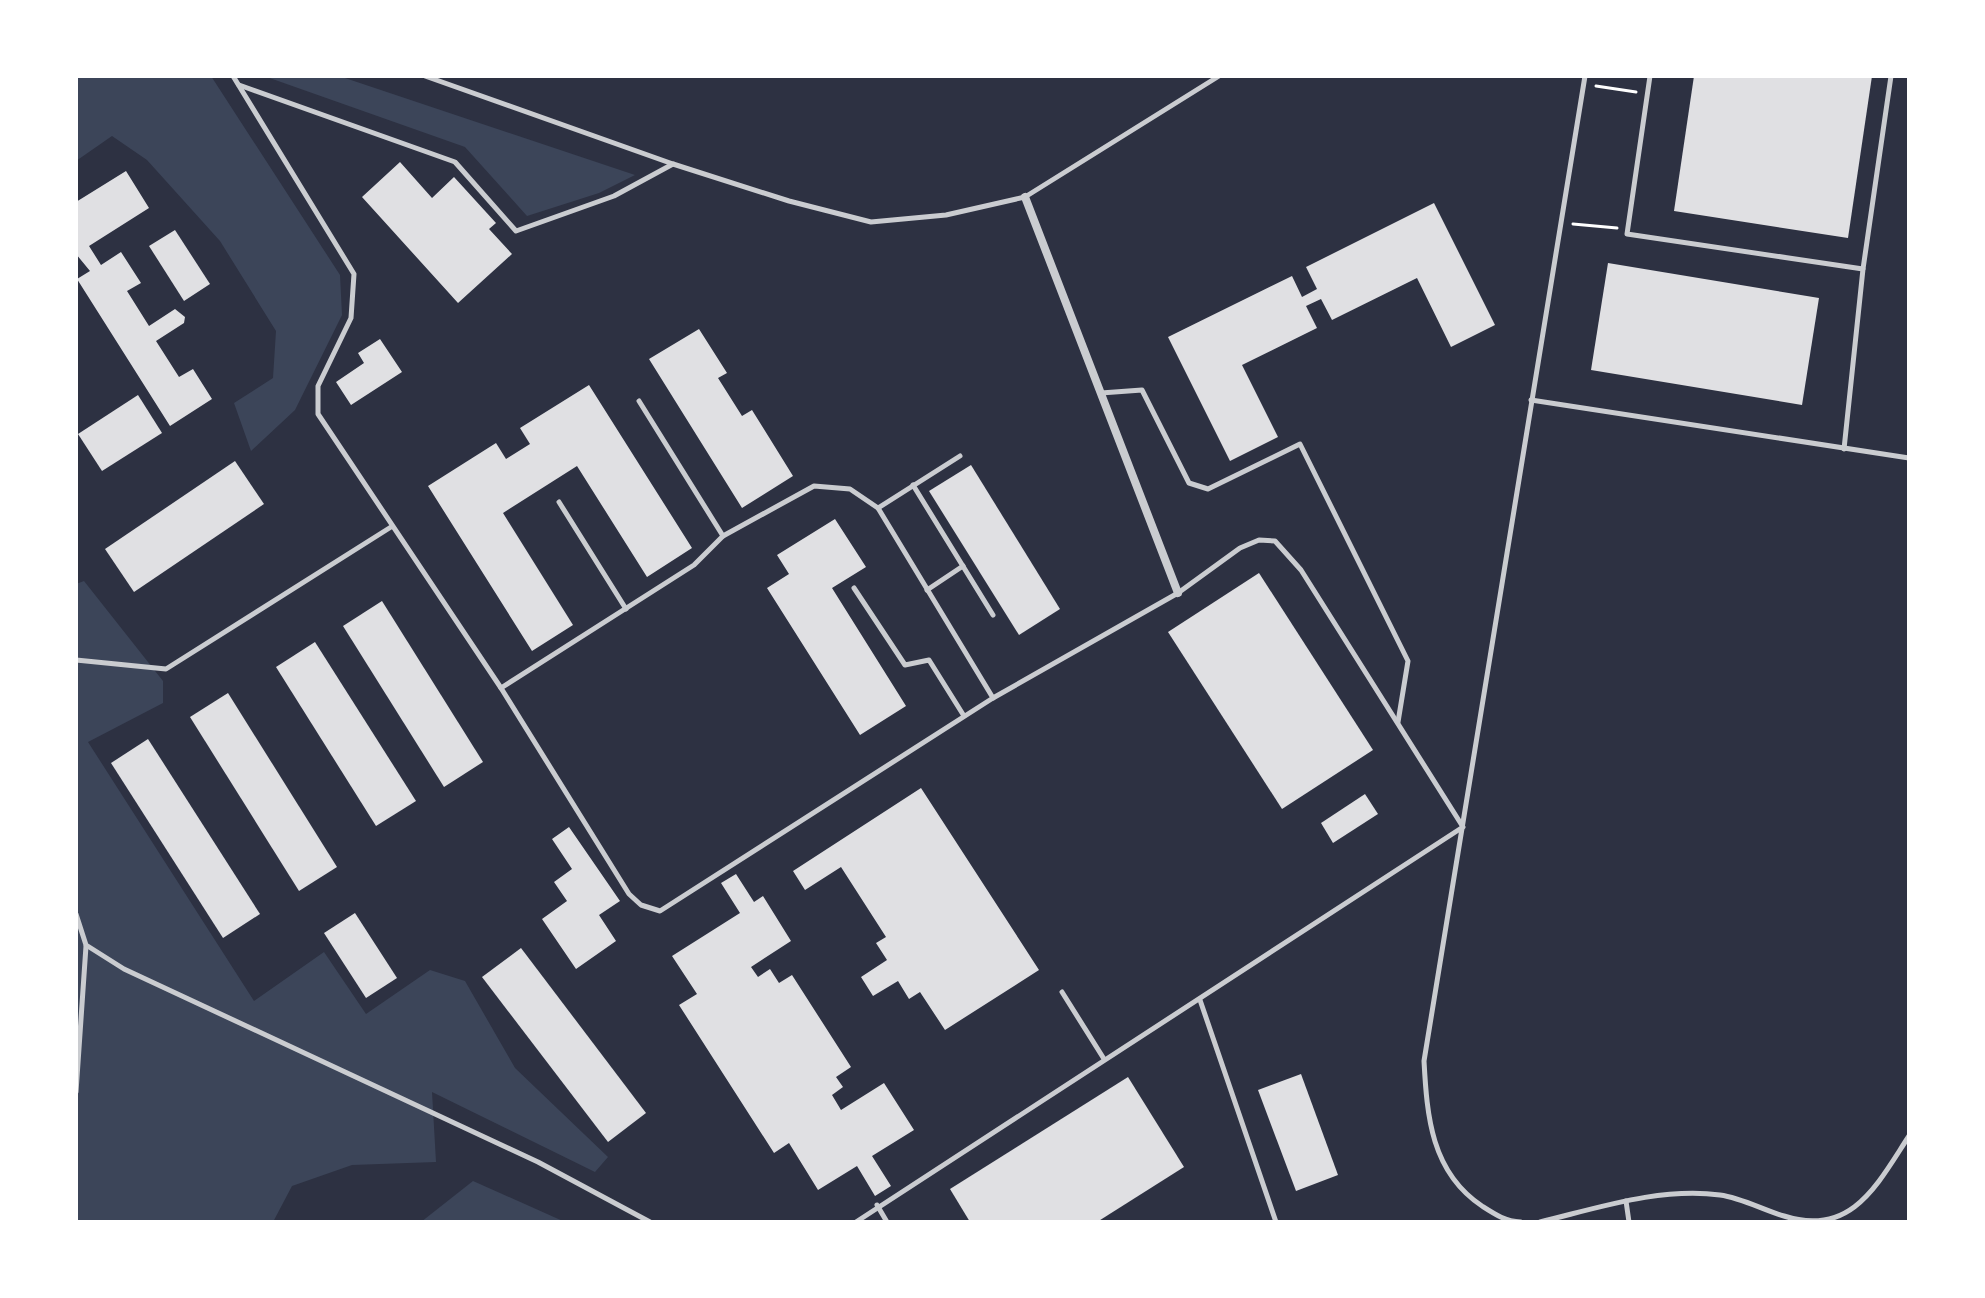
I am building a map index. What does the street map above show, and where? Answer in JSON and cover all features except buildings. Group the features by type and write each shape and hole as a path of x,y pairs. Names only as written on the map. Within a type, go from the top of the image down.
{"street":[{"path":"1025,197 1178,593"}],"lane":[{"path":"233,76 354,274 351,318 318,386 318,414 501,688 629,894 641,905 660,911 993,698 1178,593 1240,548 1259,540 1275,541 1301,570 1463,827"},
{"path":"425,76 673,164 789,201 871,222 946,215 1025,197 1219,76"},
{"path":"1521,1222 1505,1221 1475,1201 1448,1174 1435,1144 1426,1109 1424,1061 1585,76"},
{"path":"1650,76 1627,234 1863,269"},
{"path":"1844,449 1863,269 1891,76"},
{"path":"238,84 455,162 516,231 614,196 673,164"},
{"path":"1101,393 1142,390 1189,483 1208,489 1300,444 1408,661 1397,723"},
{"path":"1531,400 1909,458"},
{"path":"639,401 723,536"},
{"path":"878,508 960,456"},
{"path":"913,485 993,615"},
{"path":"501,688 694,565 723,536 814,486 850,489 878,508 993,698"},
{"path":"559,502 626,609"},
{"path":"76,660 166,669 391,527"},
{"path":"927,590 963,566"},
{"path":"854,588 905,665 929,660 964,716"},
{"path":"856,1222 877,1205 1200,1000 1463,827"},
{"path":"76,914 86,945 76,1092"},
{"path":"86,945 124,969 538,1162 650,1222"},
{"path":"1062,992 1104,1059"},
{"path":"1200,1000 1276,1222"},
{"path":"1540,1222 1626,1201 1679,1194 1722,1195 1787,1217 1811,1221 1867,1200 1909,1136"},
{"path":"1626,1201 1629,1222"},
{"path":"877,1205 887,1222"}],"path":[{"path":"1584,84 1647,94"},
{"path":"1561,223 1627,229"}],"shaded area":[{"path":"76,76 211,76 340,275 342,315 295,410 251,451 234,403 273,378 276,331 220,241 147,160 112,136 76,161"},
{"path":"264,76 339,76 635,175 599,193 527,216 465,147"},
{"path":"84,581 163,681 163,703 88,742 254,1001 324,952 366,1014 430,970 465,981 515,1068 608,1157 595,1172 432,1092 436,1162 352,1165 292,1186 273,1222 76,1222 76,584"},
{"path":"473,1181 565,1222 421,1222"}]}
